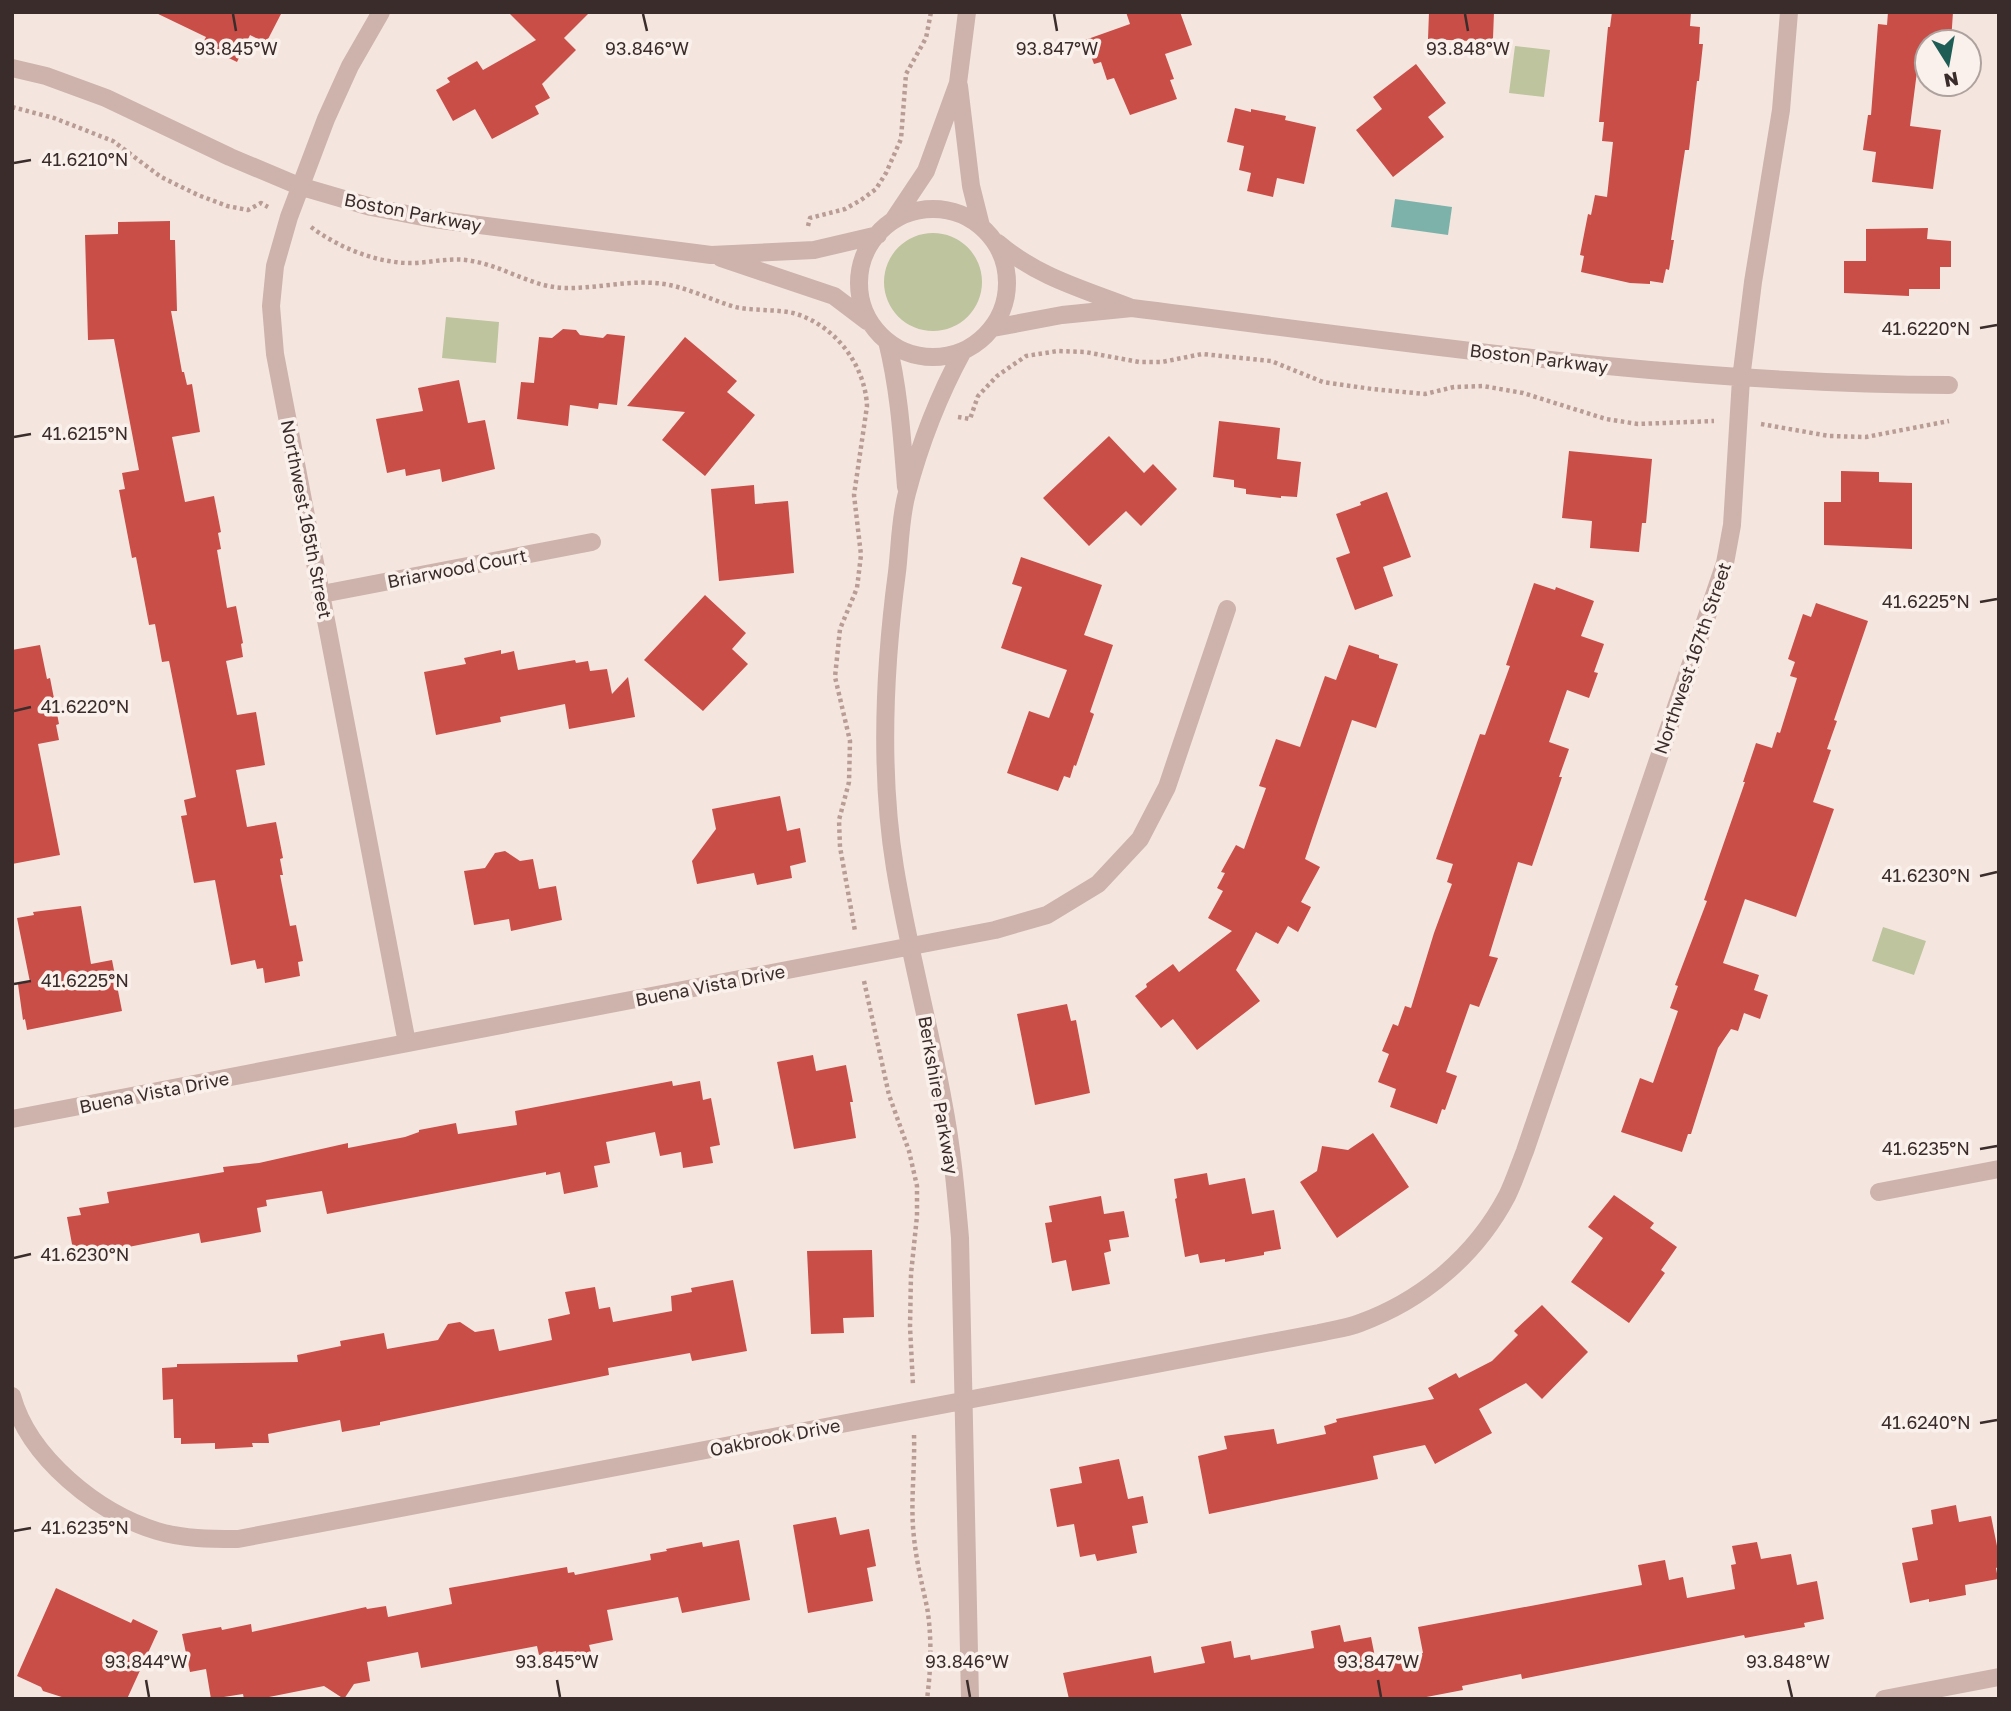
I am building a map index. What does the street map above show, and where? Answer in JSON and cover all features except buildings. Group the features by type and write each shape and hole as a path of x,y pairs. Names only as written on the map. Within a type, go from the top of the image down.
{"street":[{"name":"Northwest 165th Street","path":"381,12 350,66 299,186 275,267 271,306 275,355 407,1043"},
{"path":"892,222 927,210 946,210 981,226 994,240 1003,256 1007,293 1002,312 993,328 980,341 963,351 944,356 924,356 904,351 887,341 873,327 859,290 864,260 878,235 910,198 926,171 958,83 967,12"},
{"name":"Northwest 167th Street","path":"1455,1266 1486,1230 1507,1195 1525,1151 1725,563 1732,525 1741,379 1753,282 1781,110 1789,12"},
{"name":"Boston Parkway","path":"12,68 47,76 106,99 230,158 299,186 370,207 433,219 711,255 834,296 873,327"},
{"path":"958,83 971,186 981,226"},
{"name":"Boston Parkway","path":"711,255 805,250 878,235"},
{"name":"Boston Parkway","path":"994,240 1020,262 1051,279 1132,308 1576,363 1741,379 1949,385"},
{"name":"Boston Parkway","path":"993,328 1062,315 1132,308"},
{"name":"Berkshire Parkway","path":"887,341 901,410 906,496 886,672 888,801 895,866 909,947 944,1103 955,1174 960,1238 970,1699"},
{"name":"Berkshire Parkway","path":"906,496 942,393 963,351"},
{"name":"Briarwood Court","path":"322,594 593,542"},
{"name":"Buena Vista Drive","path":"12,1119 909,947 995,930 1047,915 1098,884 1140,839 1167,787 1227,610"},
{"path":"1879,1192 1999,1169"},
{"name":"Oakbrook Drive","path":"12,1396 32,1437 57,1469 86,1494 121,1517 158,1531 198,1538 238,1539 1359,1324 1396,1308 1425,1290 1455,1266"},
{"path":"1884,1699 1999,1677"}],"path":[{"path":"805,250 810,218 845,209 861,200 876,188 896,156 904,119 906,74 926,38 931,12"},
{"path":"800,283 793,313 819,325 845,346 861,372 867,392 854,495 861,555 857,588 840,629 835,677 850,741 849,782 839,820 860,956 889,1095 909,1151 917,1186 910,1327 914,1411 913,1526 917,1569 927,1609 927,1699"},
{"path":"970,419 978,396 997,376 1026,356 1058,351 1085,352 1139,362 1162,362 1202,354 1271,361 1323,382 1425,394 1454,387 1483,386 1523,393 1606,419 1638,424 1739,420 1829,436 1866,437 1949,421"}],"green space":[{"path":"1515,46 1550,50 1544,97 1509,93"},
{"path":"933,233 952,237 967,248 978,263 982,282 978,301 967,316 952,327 933,331 914,327 899,316 888,301 884,282 888,263 899,248 914,237"},
{"path":"446,317 499,322 496,363 442,358"},
{"path":"1883,927 1926,941 1914,975 1872,961"}],"water":[{"path":"1395,199 1452,207 1448,235 1391,227"}]}
